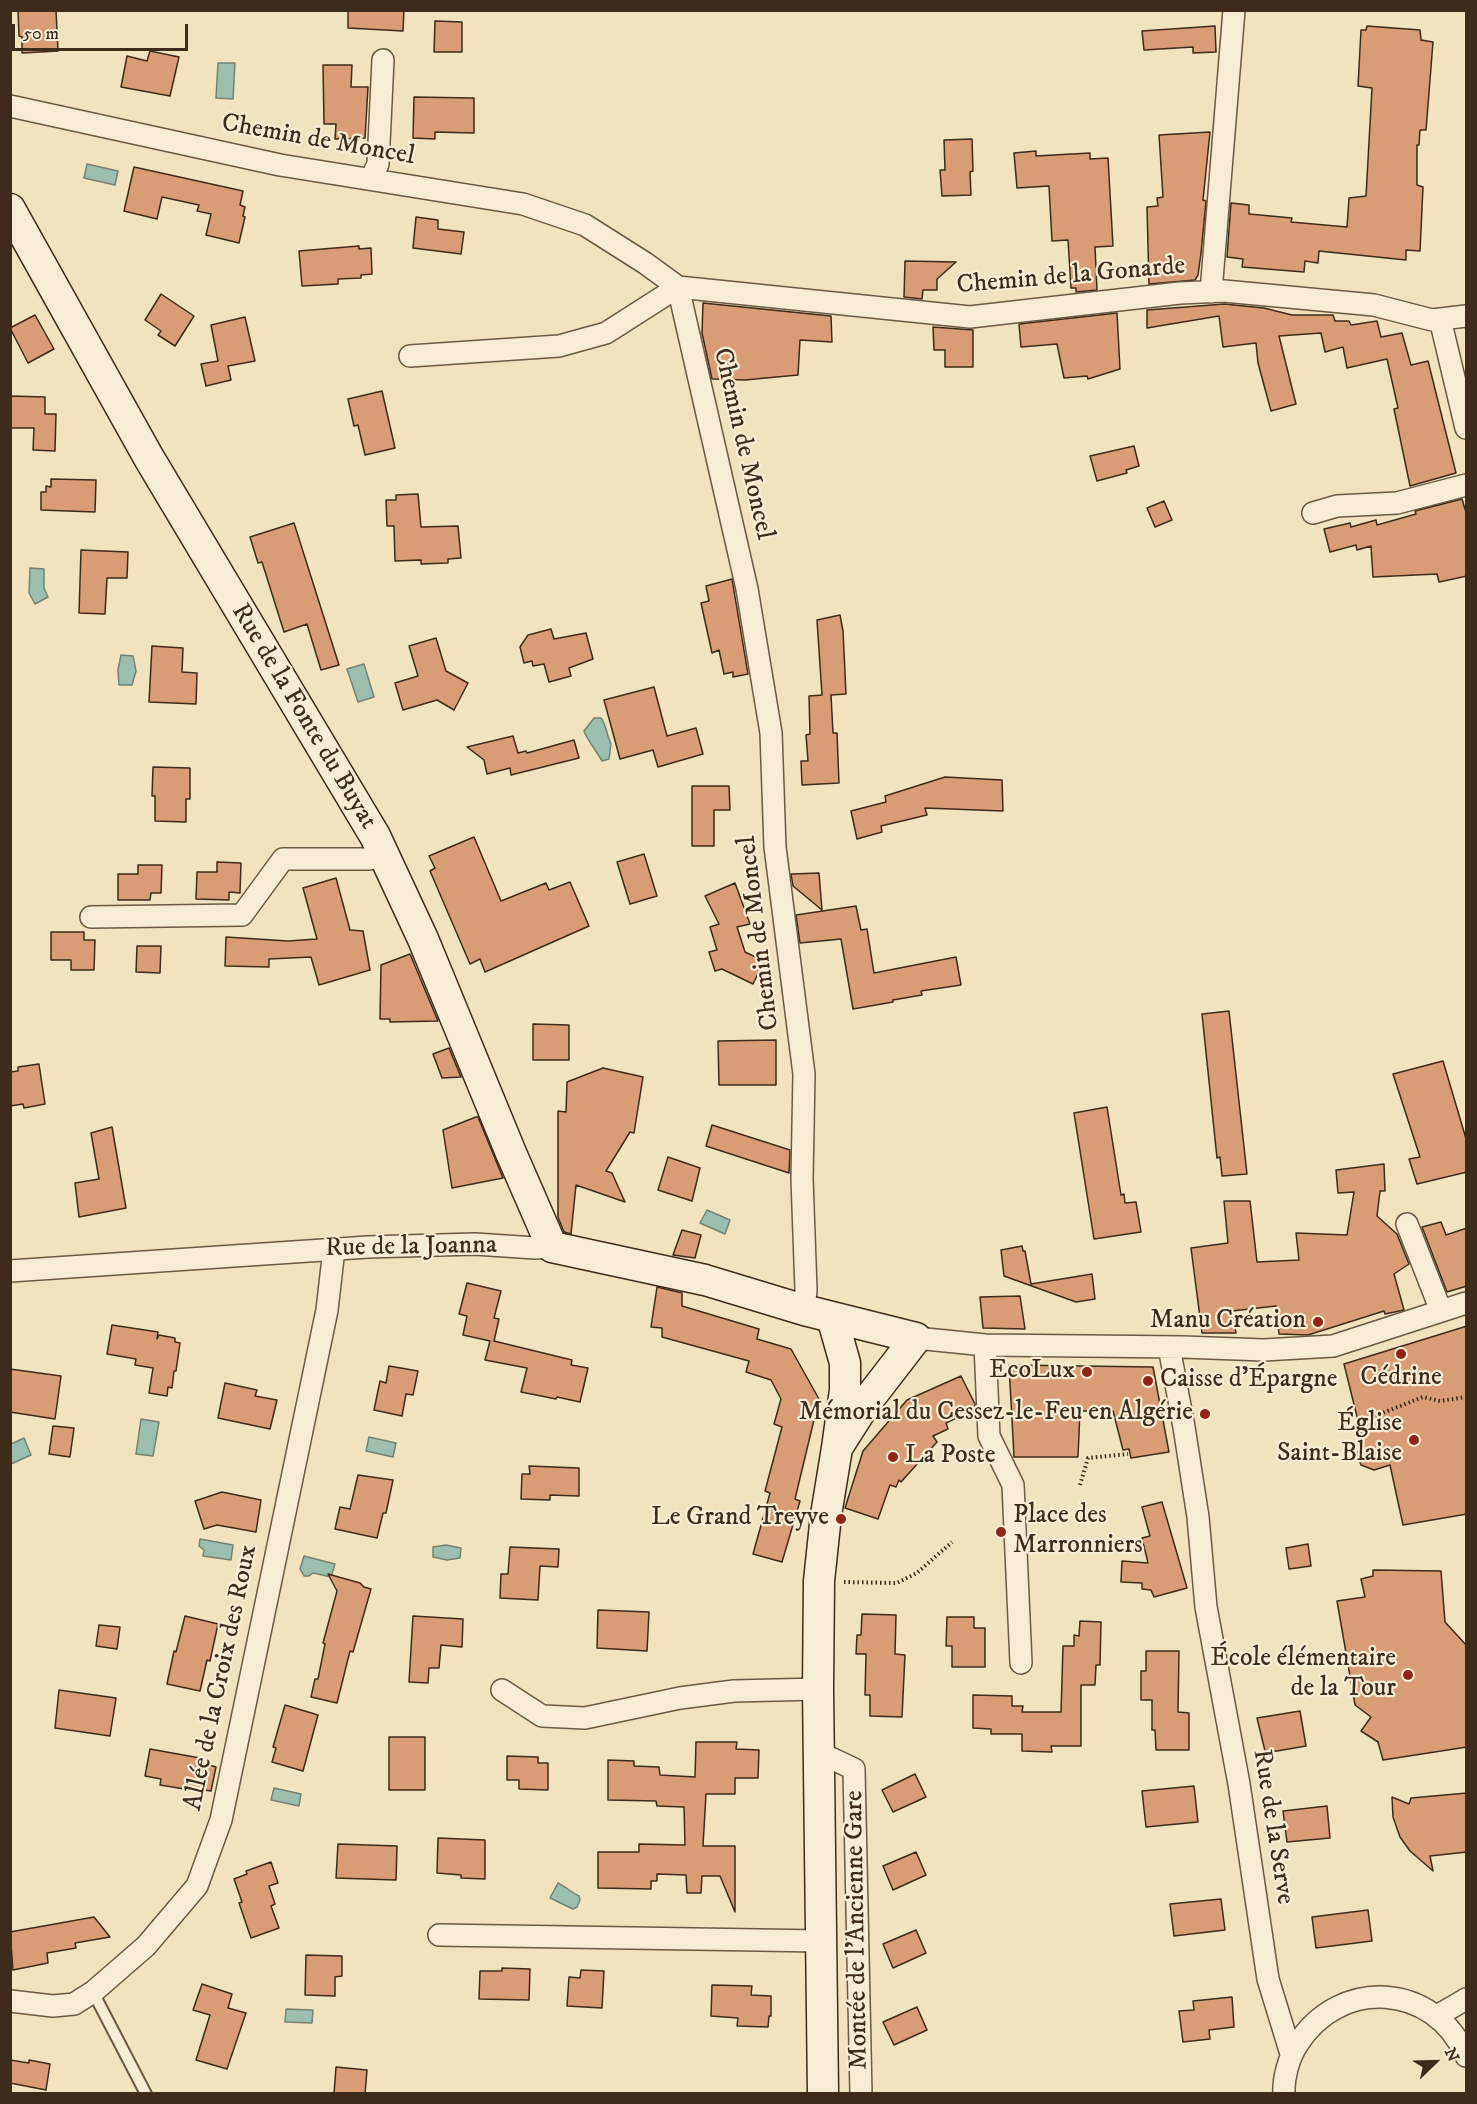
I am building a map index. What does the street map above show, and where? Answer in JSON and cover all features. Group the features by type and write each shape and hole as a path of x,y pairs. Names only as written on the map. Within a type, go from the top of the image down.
{"street":[{"path":"1211,292 1234,10"},
{"path":"371,178 378,164 383,60"},
{"name":"Chemin de Moncel","path":"10,106 280,165 523,204 585,225 645,262 678,287 747,589 771,733 775,847 804,1074 802,1179 806,1290 818,1313"},
{"name":"Rue de la Fonte du Buyat","path":"10,209 149,458 375,836 423,939 552,1247"},
{"path":"410,356 559,346 606,333 678,287"},
{"name":"Chemin de la Gonarde","path":"678,287 970,317 1180,293 1224,291 1374,305 1432,320 1467,316"},
{"path":"1440,319 1467,428"},
{"path":"1313,513 1337,506 1397,503 1467,484"},
{"path":"91,917 242,915 283,859 370,859 384,855"},
{"path":"1407,1224 1441,1311"},
{"name":"Rue de la Joanna","path":"10,1271 334,1249 475,1244 552,1247 705,1280 818,1313 916,1338"},
{"name":"Allée de la Croix des Roux","path":"10,2001 53,2006 74,2004 93,1992 146,1946 197,1886 221,1820 327,1310 334,1249"},
{"path":"916,1338 985,1345 1264,1350 1333,1346 1467,1303"},
{"name":"Montée de l'Ancienne Gare","path":"818,1313 845,1363 845,1390 826,1515 819,1581 818,1689 824,2094"},
{"name":"Montée de l'Ancienne Gare","path":"845,1390 854,1365 868,1346 886,1331"},
{"name":"Montée de l'Ancienne Gare","path":"837,1449 865,1404 916,1338"},
{"path":"985,1345 989,1436 1013,1485 1021,1663"},
{"name":"Rue de la Serve","path":"1169,1347 1190,1427 1206,1606 1239,1784 1268,1979 1291,2054"},
{"path":"502,1690 542,1716 585,1719 680,1698 734,1691 818,1689"},
{"name":"Montée de l'Ancienne Gare","path":"820,1753 854,1769 861,2094"},
{"path":"439,1935 822,1941"},
{"name":"Rue de la Serve","path":"1284,2094 1291,2054 1306,2030 1328,2011 1354,2000 1383,1997 1412,2002 1437,2016 1460,2040 1467,2056"},
{"path":"1437,2016 1467,1999"}],"lane":[{"path":"93,1992 146,2094"}],"path":[{"path":"1375,1416 1423,1397 1440,1401 1467,1397"},
{"path":"1080,1485 1088,1458 1128,1454"},
{"path":"819,1581 897,1583 916,1573 952,1542"}],"shaded area":[{"path":"218,63 235,63 233,99 216,98"},
{"path":"87,164 118,171 115,185 84,178"},
{"path":"30,568 44,569 44,588 48,597 35,604 29,593"},
{"path":"121,655 133,656 136,671 132,685 119,685 118,670"},
{"path":"364,664 374,697 358,702 347,669"},
{"path":"594,718 601,718 611,744 609,759 602,761 584,731"},
{"path":"707,1210 730,1220 725,1234 700,1223"},
{"path":"141,1419 159,1422 153,1456 136,1454"},
{"path":"369,1437 396,1443 393,1457 366,1451"},
{"path":"24,1438 31,1455 11,1464 11,1444"},
{"path":"200,1539 233,1545 231,1560 203,1556 204,1550 199,1546"},
{"path":"446,1545 461,1548 460,1558 447,1560 433,1557 433,1547"},
{"path":"304,1556 335,1564 331,1577 313,1573 304,1576 300,1569"},
{"path":"274,1788 301,1794 299,1806 271,1800"},
{"path":"558,1883 579,1896 577,1907 573,1909 550,1898"},
{"path":"286,2009 313,2010 312,2023 285,2022"}],"building":[{"path":"56,10 58,51 22,53 18,11"},
{"path":"348,10 404,10 403,31 348,28"},
{"path":"435,21 462,22 462,52 434,52"},
{"path":"1215,26 1216,52 1193,53 1193,47 1144,50 1142,31"},
{"path":"1367,26 1420,30 1421,40 1433,42 1426,130 1420,130 1419,145 1417,145 1417,185 1423,187 1420,251 1406,250 1406,260 1319,251 1318,263 1305,261 1304,272 1242,267 1243,259 1227,257 1231,203 1249,205 1249,214 1292,218 1291,222 1347,227 1349,198 1366,196 1372,88 1358,86 1361,30 1366,30"},
{"path":"150,51 179,57 170,96 121,87 127,56 147,61"},
{"path":"323,65 352,65 351,87 368,87 365,138 335,139 336,124 324,124"},
{"path":"414,97 474,98 474,133 435,132 435,139 413,138"},
{"path":"1210,132 1198,275 1195,280 1149,284 1147,207 1158,206 1157,198 1163,197 1159,135"},
{"path":"972,139 971,195 942,196 940,170 945,170 944,140"},
{"path":"1036,151 1036,156 1090,153 1090,159 1108,158 1113,246 1095,247 1097,290 1076,292 1076,288 1071,288 1068,240 1052,241 1049,186 1017,188 1014,153"},
{"path":"134,167 243,191 240,205 245,207 243,216 245,217 239,243 206,235 211,214 197,211 199,205 162,197 157,219 124,211"},
{"path":"416,217 438,220 438,229 464,232 461,254 413,248"},
{"path":"359,246 359,249 371,248 372,274 361,275 361,278 338,279 338,284 302,286 299,251"},
{"path":"905,261 956,262 937,279 937,290 923,290 922,299 904,297"},
{"path":"161,294 194,316 175,346 158,335 161,331 145,320"},
{"path":"703,303 831,316 832,342 800,340 798,375 745,380 712,379 702,333"},
{"path":"1224,304 1264,308 1292,315 1333,315 1335,321 1349,321 1351,325 1377,321 1381,337 1402,333 1411,365 1428,361 1456,473 1410,486 1394,409 1398,408 1387,359 1347,368 1343,347 1325,352 1321,333 1279,336 1296,404 1271,411 1258,363 1256,343 1223,347 1219,316 1147,328 1147,310"},
{"path":"1117,313 1120,369 1088,379 1087,376 1064,378 1057,344 1021,347 1019,324"},
{"path":"35,315 54,349 28,363 10,328"},
{"path":"245,317 255,361 228,366 231,380 206,386 201,364 218,361 211,325"},
{"path":"933,327 973,330 973,367 945,367 945,350 934,350"},
{"path":"382,391 395,448 365,455 358,425 354,426 348,399"},
{"path":"10,396 45,397 45,414 56,414 55,451 33,450 34,428 10,428"},
{"path":"1134,446 1139,466 1126,470 1127,473 1097,481 1090,456"},
{"path":"51,479 96,480 95,512 41,510 41,492 46,492 46,486 51,487"},
{"path":"418,494 421,527 458,526 461,558 448,559 448,563 421,564 421,560 395,561 394,526 387,526 386,500 396,500 396,495"},
{"path":"1462,499 1467,516 1467,576 1439,582 1437,574 1373,577 1371,546 1357,550 1356,545 1330,552 1324,529 1350,523 1351,527 1376,520 1377,525 1416,514 1415,511"},
{"path":"1164,501 1172,520 1155,527 1147,508"},
{"path":"294,523 339,665 321,670 307,624 284,632 262,562 258,563 250,537"},
{"path":"81,550 128,552 127,578 107,578 105,614 79,613"},
{"path":"732,579 748,674 733,677 733,672 724,674 719,650 712,653 701,603 709,601 706,586"},
{"path":"840,615 846,694 831,695 833,733 837,733 839,783 802,785 801,761 808,761 806,735 810,734 809,696 822,695 817,620"},
{"path":"551,629 554,639 586,633 593,659 569,668 571,676 549,682 544,664 533,666 532,661 524,663 520,647 528,635"},
{"path":"436,638 446,671 468,683 454,710 437,700 403,710 395,683 418,676 409,646"},
{"path":"152,646 183,648 182,672 197,673 196,704 149,702"},
{"path":"654,687 667,736 696,728 703,754 658,767 653,750 620,759 604,700"},
{"path":"513,736 518,753 526,751 527,753 574,740 579,758 511,775 510,768 487,774 484,760 467,747"},
{"path":"153,767 190,768 190,799 186,799 186,822 155,821 155,796 152,796"},
{"path":"945,777 1002,780 1003,811 925,808 927,815 881,826 882,832 857,839 851,811 886,802 885,796"},
{"path":"692,786 729,786 730,810 714,810 714,846 692,846"},
{"path":"474,837 501,901 546,883 549,890 570,882 589,926 485,972 480,959 470,964 430,871 435,868 429,856"},
{"path":"644,854 657,896 630,904 617,862"},
{"path":"217,862 241,863 240,893 229,892 229,900 196,899 197,872 217,872"},
{"path":"138,865 162,865 161,893 151,893 150,900 118,900 118,874 138,874"},
{"path":"819,873 822,910 793,886 791,874"},
{"path":"336,878 350,930 363,931 370,970 319,985 311,957 269,959 269,967 225,966 226,937 288,941 317,939 303,888"},
{"path":"735,883 750,924 737,927 745,952 764,961 753,984 722,969 715,971 709,952 717,950 710,927 719,924 705,896"},
{"path":"856,906 861,930 867,929 874,973 956,957 961,985 921,991 922,995 853,1009 841,939 800,943 796,915"},
{"path":"51,932 84,932 84,940 95,940 94,970 71,970 71,960 51,960"},
{"path":"137,946 161,946 160,973 136,972"},
{"path":"410,954 438,1021 390,1022 390,1019 380,1019 381,965"},
{"path":"1229,1011 1247,1174 1222,1176 1220,1157 1217,1158 1202,1014"},
{"path":"533,1024 569,1025 569,1060 533,1060"},
{"path":"776,1040 776,1085 719,1085 718,1041"},
{"path":"449,1048 461,1077 442,1078 433,1054"},
{"path":"1443,1061 1467,1142 1467,1172 1417,1184 1409,1159 1420,1157 1393,1074"},
{"path":"39,1064 45,1104 24,1108 23,1104 10,1106 10,1072 18,1071 18,1067"},
{"path":"603,1068 643,1077 634,1133 630,1132 606,1171 612,1173 625,1202 576,1185 571,1234 564,1232 558,1217 558,1111 566,1112 567,1082"},
{"path":"1107,1107 1121,1195 1124,1194 1125,1203 1136,1202 1141,1232 1094,1239 1074,1113"},
{"path":"478,1117 503,1178 452,1188 443,1130"},
{"path":"712,1125 790,1150 789,1173 706,1146"},
{"path":"112,1127 126,1208 79,1217 75,1183 99,1179 91,1133"},
{"path":"668,1157 700,1168 692,1201 658,1190"},
{"path":"1384,1164 1385,1191 1380,1191 1377,1216 1397,1234 1409,1264 1394,1274 1404,1310 1385,1314 1384,1311 1308,1335 1279,1334 1276,1306 1232,1311 1236,1333 1202,1333 1191,1248 1228,1243 1224,1201 1250,1201 1257,1262 1299,1260 1296,1233 1347,1235 1354,1192 1338,1193 1336,1170"},
{"path":"1441,1222 1446,1235 1467,1228 1467,1286 1447,1292 1422,1227"},
{"path":"682,1230 701,1235 695,1258 673,1255"},
{"path":"1022,1246 1031,1284 1092,1274 1095,1299 1076,1302 1004,1276 1001,1250"},
{"path":"467,1283 501,1291 494,1318 499,1319 494,1341 572,1360 571,1365 588,1368 580,1402 521,1392 527,1368 485,1360 490,1341 463,1335 467,1316 459,1314"},
{"path":"657,1287 682,1293 682,1306 759,1329 757,1339 791,1349 819,1399 795,1499 800,1501 782,1562 753,1554 770,1493 765,1491 782,1427 774,1424 781,1399 771,1380 746,1372 749,1361 662,1337 662,1328 651,1327"},
{"path":"1020,1296 1025,1329 983,1328 980,1297"},
{"path":"112,1325 158,1332 157,1339 159,1335 175,1338 175,1342 180,1343 172,1388 168,1387 167,1396 149,1393 153,1368 135,1365 136,1359 107,1354"},
{"path":"1467,1326 1467,1514 1403,1525 1390,1465 1374,1470 1361,1465 1357,1454 1363,1441 1344,1364"},
{"path":"1009,1365 1153,1367 1169,1452 1131,1458 1129,1449 1123,1450 1113,1411 1080,1411 1078,1457 1014,1457"},
{"path":"389,1366 418,1371 413,1395 406,1394 402,1416 374,1410 380,1381 386,1383"},
{"path":"10,1369 61,1376 55,1419 10,1412"},
{"path":"961,1376 975,1404 975,1409 946,1423 948,1429 933,1436 937,1442 901,1482 899,1480 896,1487 890,1485 878,1519 845,1508 863,1451 907,1400"},
{"path":"225,1383 257,1390 255,1396 277,1400 270,1429 218,1418"},
{"path":"53,1426 74,1428 70,1457 49,1454"},
{"path":"529,1466 579,1468 579,1496 550,1495 550,1500 521,1499 522,1474 530,1474"},
{"path":"358,1475 393,1480 386,1513 383,1513 377,1538 335,1529 340,1507 350,1509"},
{"path":"222,1492 261,1500 256,1532 217,1525 204,1529 195,1501"},
{"path":"1162,1502 1187,1588 1154,1597 1151,1590 1142,1589 1142,1583 1121,1582 1122,1561 1148,1563 1142,1538 1150,1536 1142,1507"},
{"path":"1308,1544 1311,1566 1289,1569 1286,1548"},
{"path":"510,1547 559,1549 558,1567 540,1566 538,1600 500,1598 501,1574 508,1574"},
{"name":"École élémentaire de la Tour","path":"1373,1570 1441,1571 1445,1622 1467,1646 1467,1747 1383,1760 1378,1742 1361,1731 1371,1717 1355,1705 1337,1601 1365,1597 1361,1579 1373,1576"},
{"path":"328,1574 360,1583 371,1589 353,1652 350,1651 337,1703 311,1697 315,1679 318,1679 325,1644 323,1643 337,1591"},
{"path":"598,1610 649,1612 647,1651 597,1648"},
{"path":"862,1614 896,1615 895,1654 905,1655 902,1717 870,1716 870,1695 865,1695 866,1654 856,1654 857,1635 861,1635"},
{"path":"185,1616 218,1624 210,1661 207,1660 200,1691 167,1684"},
{"path":"413,1616 463,1619 462,1647 441,1645 439,1668 429,1668 428,1683 409,1682"},
{"path":"947,1617 974,1617 974,1628 985,1628 985,1667 952,1667 952,1646 946,1646"},
{"path":"1080,1621 1101,1622 1100,1665 1096,1665 1095,1685 1081,1685 1081,1746 1051,1746 1052,1752 1022,1751 1022,1734 991,1734 991,1729 973,1728 973,1695 1012,1696 1012,1706 1023,1706 1022,1712 1061,1712 1063,1646 1074,1646 1074,1635 1079,1636"},
{"path":"99,1625 120,1627 117,1649 96,1646"},
{"path":"1146,1651 1179,1651 1178,1712 1189,1713 1189,1750 1156,1750 1155,1730 1152,1730 1152,1700 1141,1700 1141,1671 1146,1671"},
{"path":"59,1690 116,1698 110,1736 55,1728"},
{"path":"285,1705 318,1715 303,1771 272,1762 276,1748 273,1747"},
{"path":"1300,1711 1306,1746 1265,1751 1257,1718"},
{"path":"389,1737 425,1737 425,1790 389,1790"},
{"path":"696,1742 737,1742 736,1749 759,1750 758,1778 735,1778 735,1794 706,1794 703,1846 735,1846 735,1912 720,1876 702,1876 701,1893 687,1893 686,1875 657,1874 657,1881 651,1881 651,1889 598,1888 598,1852 639,1852 639,1844 685,1845 684,1807 657,1806 656,1801 608,1800 608,1760 634,1761 634,1766 659,1767 660,1775 695,1777"},
{"path":"150,1749 200,1758 199,1762 216,1767 211,1791 204,1790 203,1792 160,1785 161,1779 145,1776"},
{"path":"507,1756 538,1757 538,1763 548,1763 548,1790 519,1789 519,1780 507,1780"},
{"path":"915,1774 926,1797 893,1812 882,1790"},
{"path":"1194,1786 1198,1822 1146,1827 1142,1791"},
{"path":"1467,1793 1467,1852 1430,1856 1433,1871 1410,1851 1400,1837 1393,1817 1392,1797 1409,1804 1411,1798"},
{"path":"1327,1806 1330,1838 1287,1842 1283,1811"},
{"path":"438,1838 485,1840 485,1879 461,1878 461,1875 437,1873"},
{"path":"338,1844 397,1846 396,1880 336,1878"},
{"path":"916,1852 926,1875 893,1890 883,1866"},
{"path":"271,1862 278,1883 269,1886 275,1904 271,1906 279,1928 251,1938 239,1903 242,1902 234,1879 247,1874 246,1871"},
{"path":"1221,1899 1225,1930 1174,1936 1170,1904"},
{"path":"1368,1910 1372,1941 1316,1948 1312,1917"},
{"path":"94,1917 110,1937 75,1943 76,1948 47,1953 48,1963 13,1970 10,1932"},
{"path":"916,1930 926,1953 893,1968 883,1944"},
{"path":"306,1955 342,1956 342,1976 335,1977 335,1996 305,1995"},
{"path":"502,1968 530,1969 529,2000 479,1999 480,1971 502,1971"},
{"path":"581,1970 604,1971 602,2008 567,2006 569,1977 580,1978"},
{"path":"202,1984 232,1994 228,2008 246,2013 227,2069 196,2060 210,2015 193,2010"},
{"path":"712,1985 752,1986 751,1995 771,1996 771,2016 769,2016 768,2027 737,2026 738,2018 711,2016"},
{"path":"1232,1997 1234,2027 1209,2030 1210,2039 1183,2042 1179,2011 1194,2010 1193,2001"},
{"path":"917,2007 927,2030 894,2045 883,2022"},
{"path":"10,2060 29,2063 29,2060 50,2064 46,2090 10,2083"},
{"path":"336,2067 367,2070 365,2094 334,2094"}],"place":[{"name":"Manu Création","path":"1318,1322"},
{"name":"Cédrine","path":"1401,1354"},
{"name":"EcoLux","path":"1087,1372"},
{"name":"Caisse d'Épargne","path":"1148,1381"},
{"name":"Mémorial du Cessez-le-Feu en Algérie","path":"1205,1414"},
{"name":"Église Saint-Blaise","path":"1414,1440"},
{"name":"La Poste","path":"893,1457"},
{"name":"Le Grand Treyve","path":"841,1519"},
{"name":"Place des Marronniers","path":"1001,1532"},
{"name":"École élémentaire de la Tour","path":"1408,1675"}]}
